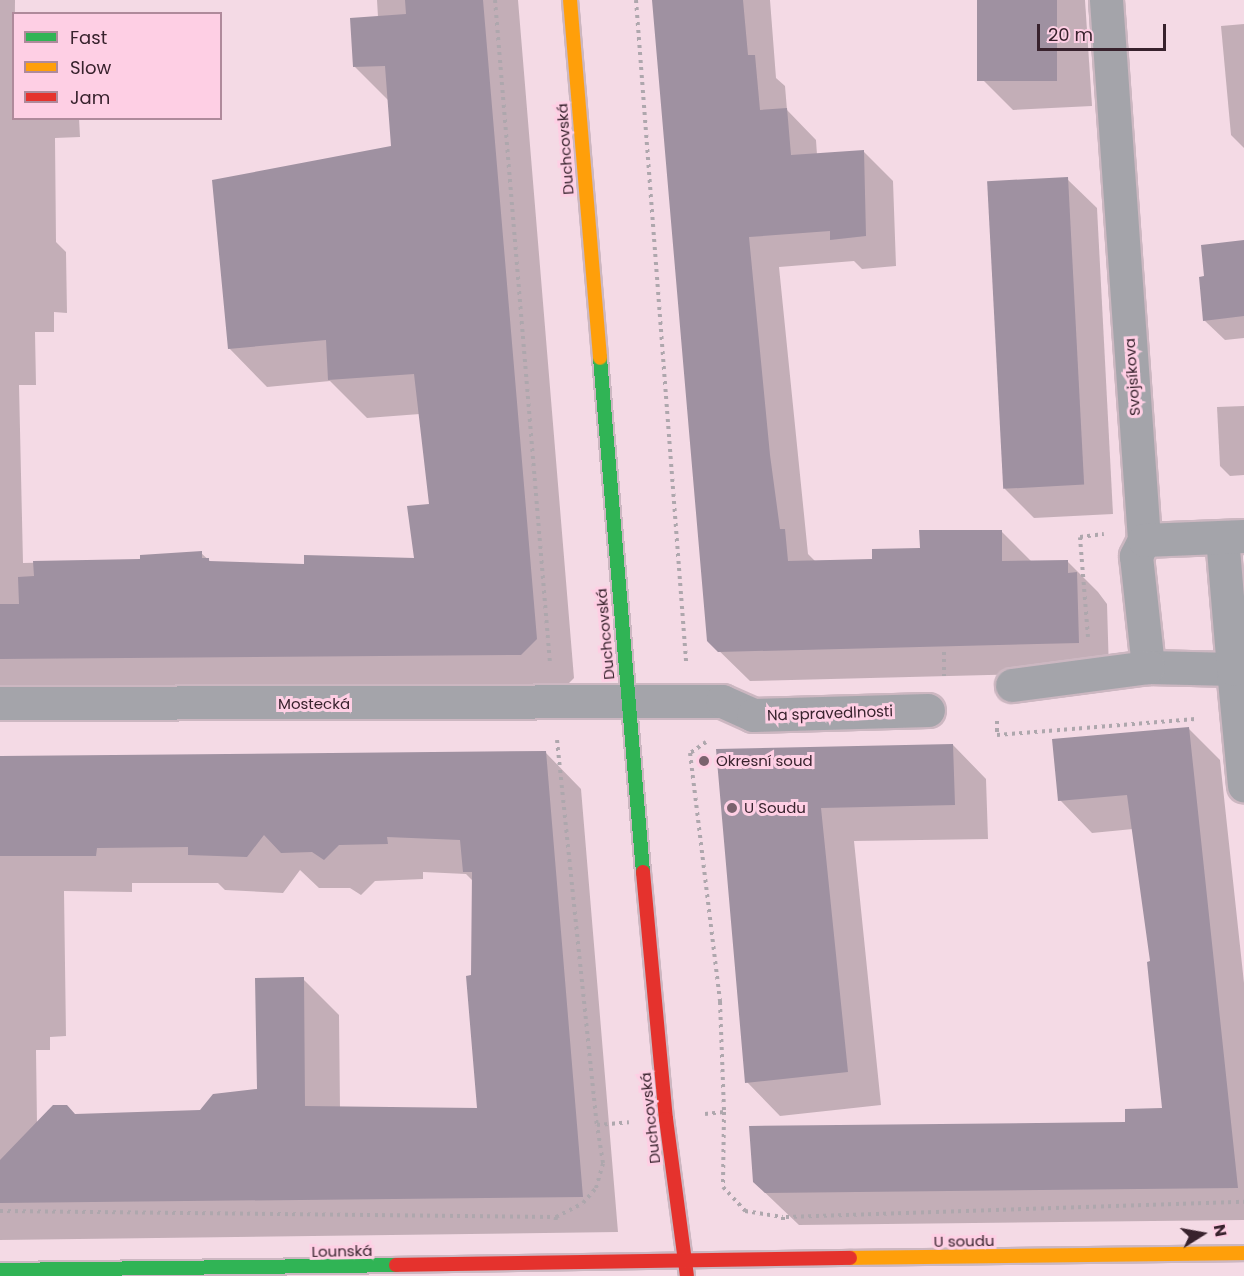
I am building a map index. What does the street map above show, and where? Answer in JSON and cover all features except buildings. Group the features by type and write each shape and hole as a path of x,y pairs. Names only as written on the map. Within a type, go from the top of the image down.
{"street":[{"name":"Duchcovská","path":"570,0 628,704 665,1107 686,1270"},
{"name":"Svojsíkova","path":"1106,0 1144,540 1136,556 1148,667"},
{"path":"1144,540 1233,537 1233,669 1244,785"},
{"path":"1012,685 1148,667 1233,669"},
{"name":"Na spravedlnosti","path":"628,704 722,701 753,715 928,710"},
{"name":"Mostecká","path":"0,703 628,704"},
{"name":"U soudu","path":"686,1270 1244,1253"},
{"name":"Lounská","path":"0,1270 554,1264 686,1270"}],"path":[{"path":"495,0 553,704 597,1125"},
{"path":"636,0 686,671 699,671 707,741 690,753 720,1002 724,1112"},
{"path":"1089,650 1080,537 1109,534"},
{"path":"997,713 997,735 1195,719"},
{"path":"783,1217 1244,1202"},
{"path":"0,1211 556,1217 554,1264"}],"traffic: fast":[{"path":"600,358 643,872"},
{"path":"0,1270 396,1265"}],"traffic: slow":[{"path":"570,0 600,358"},
{"path":"850,1258 1244,1253"}],"traffic: jam":[{"path":"643,872 666,1119 687,1276"},
{"path":"396,1265 850,1258"}],"place":[{"name":"Okresní soud","path":"704,761"},
{"name":"U Soudu","path":"732,808"}]}
